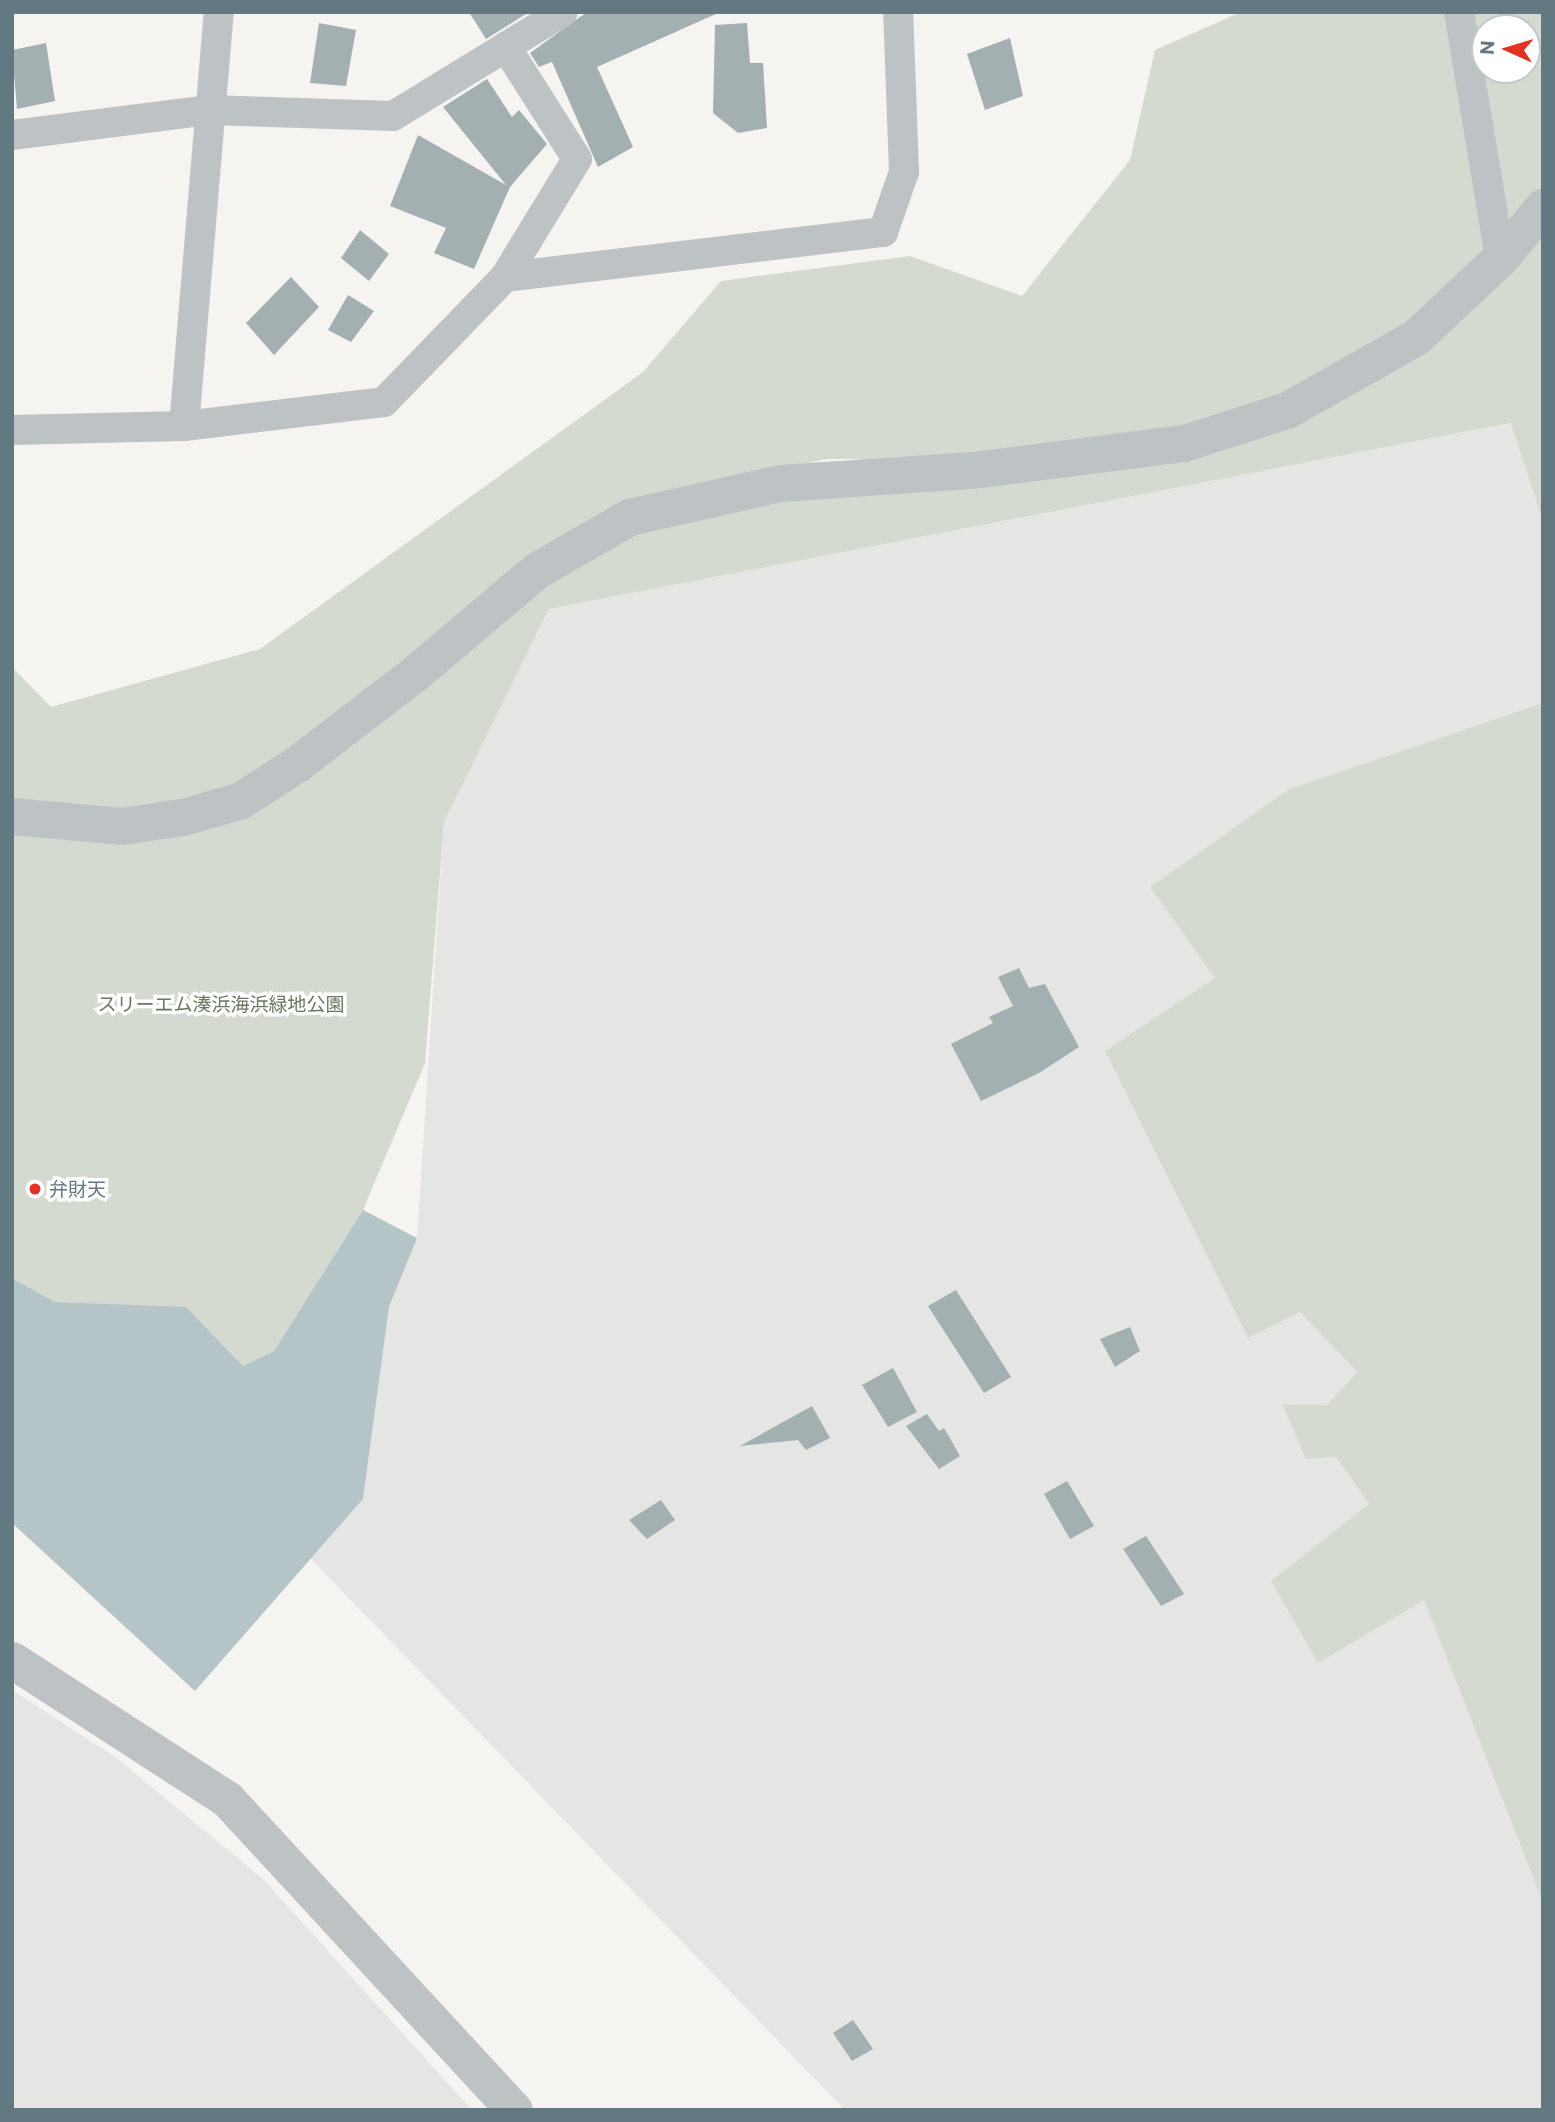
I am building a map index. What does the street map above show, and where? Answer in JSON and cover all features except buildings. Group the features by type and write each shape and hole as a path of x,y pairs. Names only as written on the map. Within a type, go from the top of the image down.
{"street":[{"path":"184,426 219,12"},
{"path":"12,135 210,110 393,116 563,12"},
{"path":"505,277 883,232 904,172 898,12"},
{"path":"1459,12 1500,258"},
{"path":"12,430 184,426 384,402 505,277 577,159 506,47"},
{"path":"12,816 121,826 183,817 241,800 298,763 404,682 537,570 629,517 780,483 973,470 1097,456 1184,443 1254,423 1333,388 1416,337 1500,258 1543,207"},
{"path":"12,1660 227,1799 514,2110"}],"shaded area":[{"path":"1512,423 1543,521 1543,703 1289,789 1150,887 1216,978 1248,1338 1300,1312 1358,1372 1327,1405 1283,1404 1336,1457 1369,1504 1424,1600 1530,1859 1543,1902 1543,2110 845,2110 311,1559 363,1499 389,1307 417,1238 444,822 549,609"},
{"path":"363,1210 417,1238 389,1307 363,1499 195,1691 12,1523 12,1278 55,1302 186,1307 243,1366 274,1351"},
{"path":"12,1690 114,1756 262,1878 472,2110 12,2110"}],"green space":[{"name":"スリーエム湊浜海浜緑地公園","path":"1241,12 1543,12 1543,521 1511,423 549,609 444,822 425,1063 363,1210 274,1351 243,1366 186,1308 55,1302 12,1278 12,667 51,707 260,649 643,372 721,281 910,256 1022,296 1130,160 1155,50","holes":["826,459 1000,459 655,496"]},
{"path":"1543,703 1543,1902 1424,1600 1318,1663 1271,1581 1369,1504 1336,1457 1306,1459 1282,1404 1327,1405 1357,1372 1300,1312 1248,1338 1105,1051 1215,978 1150,887 1289,789"}],"place":[{"name":"弁財天","path":"35,1189"}]}
